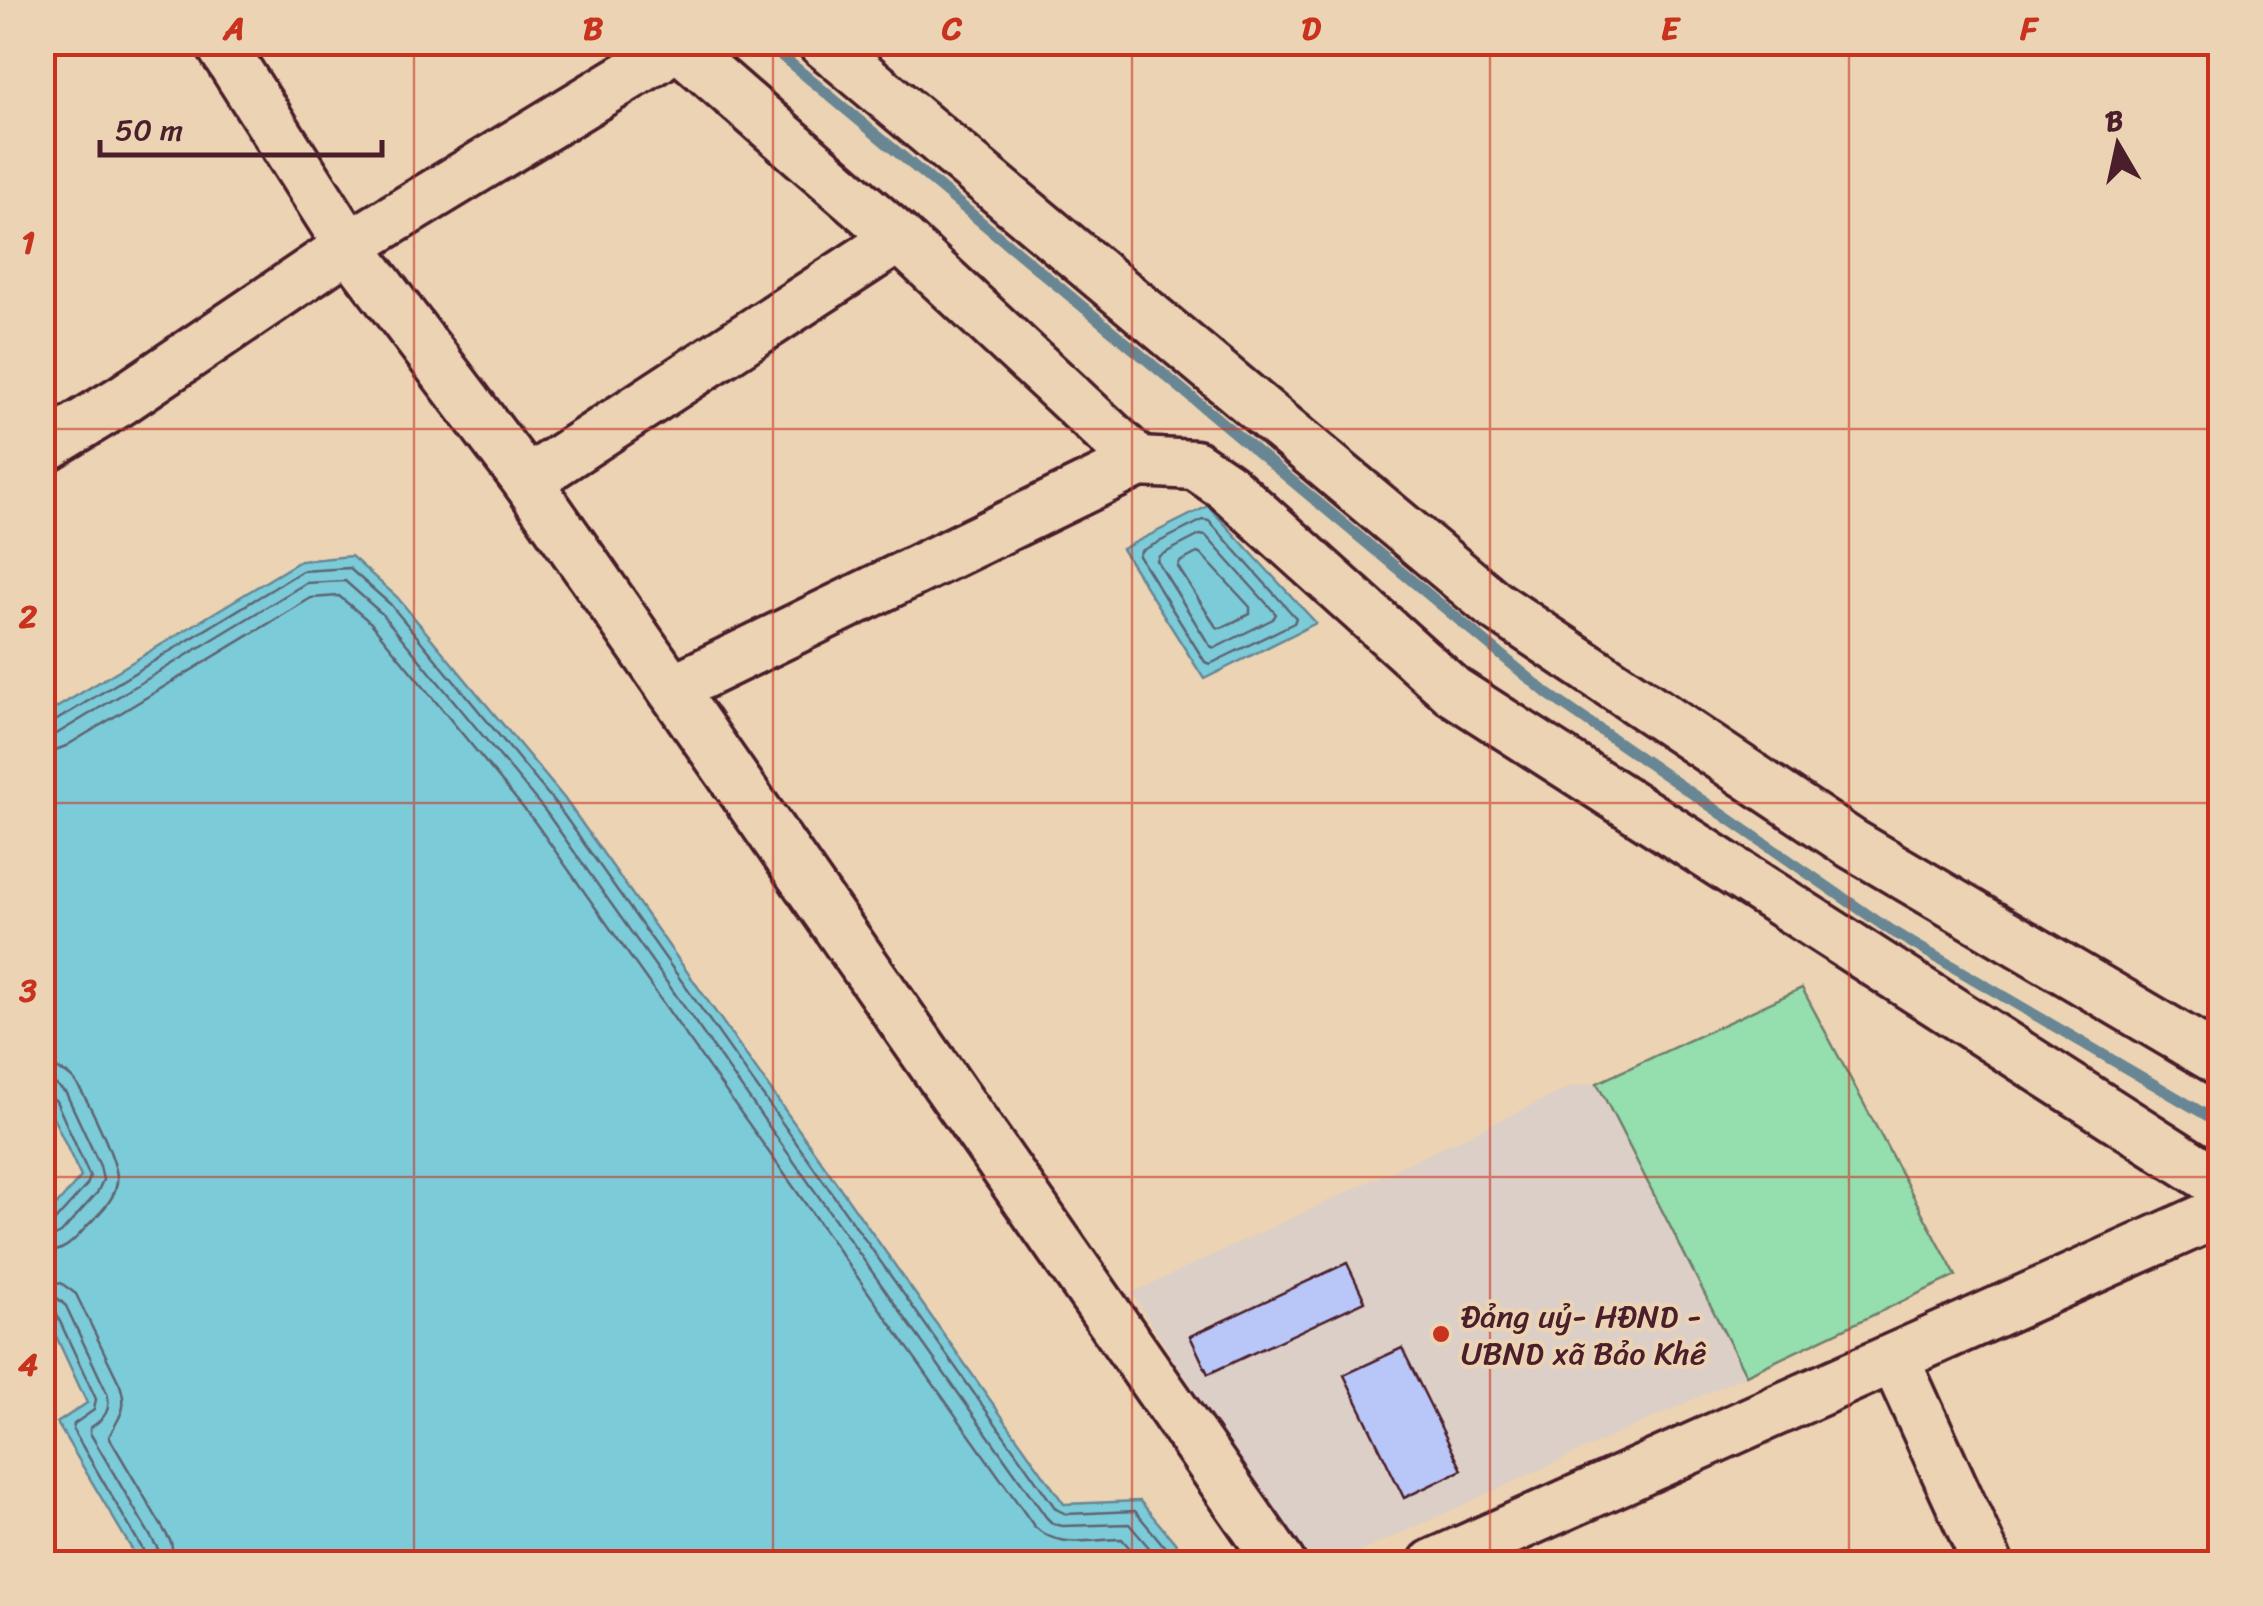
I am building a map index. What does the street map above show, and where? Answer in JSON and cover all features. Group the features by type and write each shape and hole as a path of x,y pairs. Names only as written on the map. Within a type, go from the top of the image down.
{"street":[{"path":"219,42 350,246 527,481 1280,1564"},
{"path":"42,449 122,400 350,246 658,58 672,42 899,238 1139,462"},
{"path":"822,42 1493,604 1852,844 2220,1061"},
{"path":"527,481 899,238"},
{"path":"672,689 1139,462 1195,464 1226,486 1453,691 2220,1184"},
{"path":"1433,1564 2220,1212"},
{"path":"1894,1358 1988,1564"}],"shaded area":[{"name":"Đảng uỷ- HĐND - UBND xã Bảo Khê","path":"1597,1083 1746,1375 1336,1563 1301,1563 1132,1293 1573,1086"}],"green space":[{"path":"1802,988 1956,1276 1746,1375 1597,1083"}],"water":[{"path":"1208,506 1316,623 1204,679 1122,549"},
{"path":"351,556 397,597 564,798 1064,1504 1140,1501 1192,1563 140,1563 57,1423 87,1403 43,1308 43,1220 81,1177 43,1096 43,716 300,561"}],"building":[{"path":"1347,1263 1365,1301 1208,1374 1190,1336"},
{"path":"1402,1348 1462,1470 1404,1498 1344,1375"}],"waterway":[{"path":"765,42 1548,694 1890,930 2220,1123"}],"place":[{"name":"Đảng uỷ- HĐND - UBND xã Bảo Khê","path":"1441,1334"}]}
